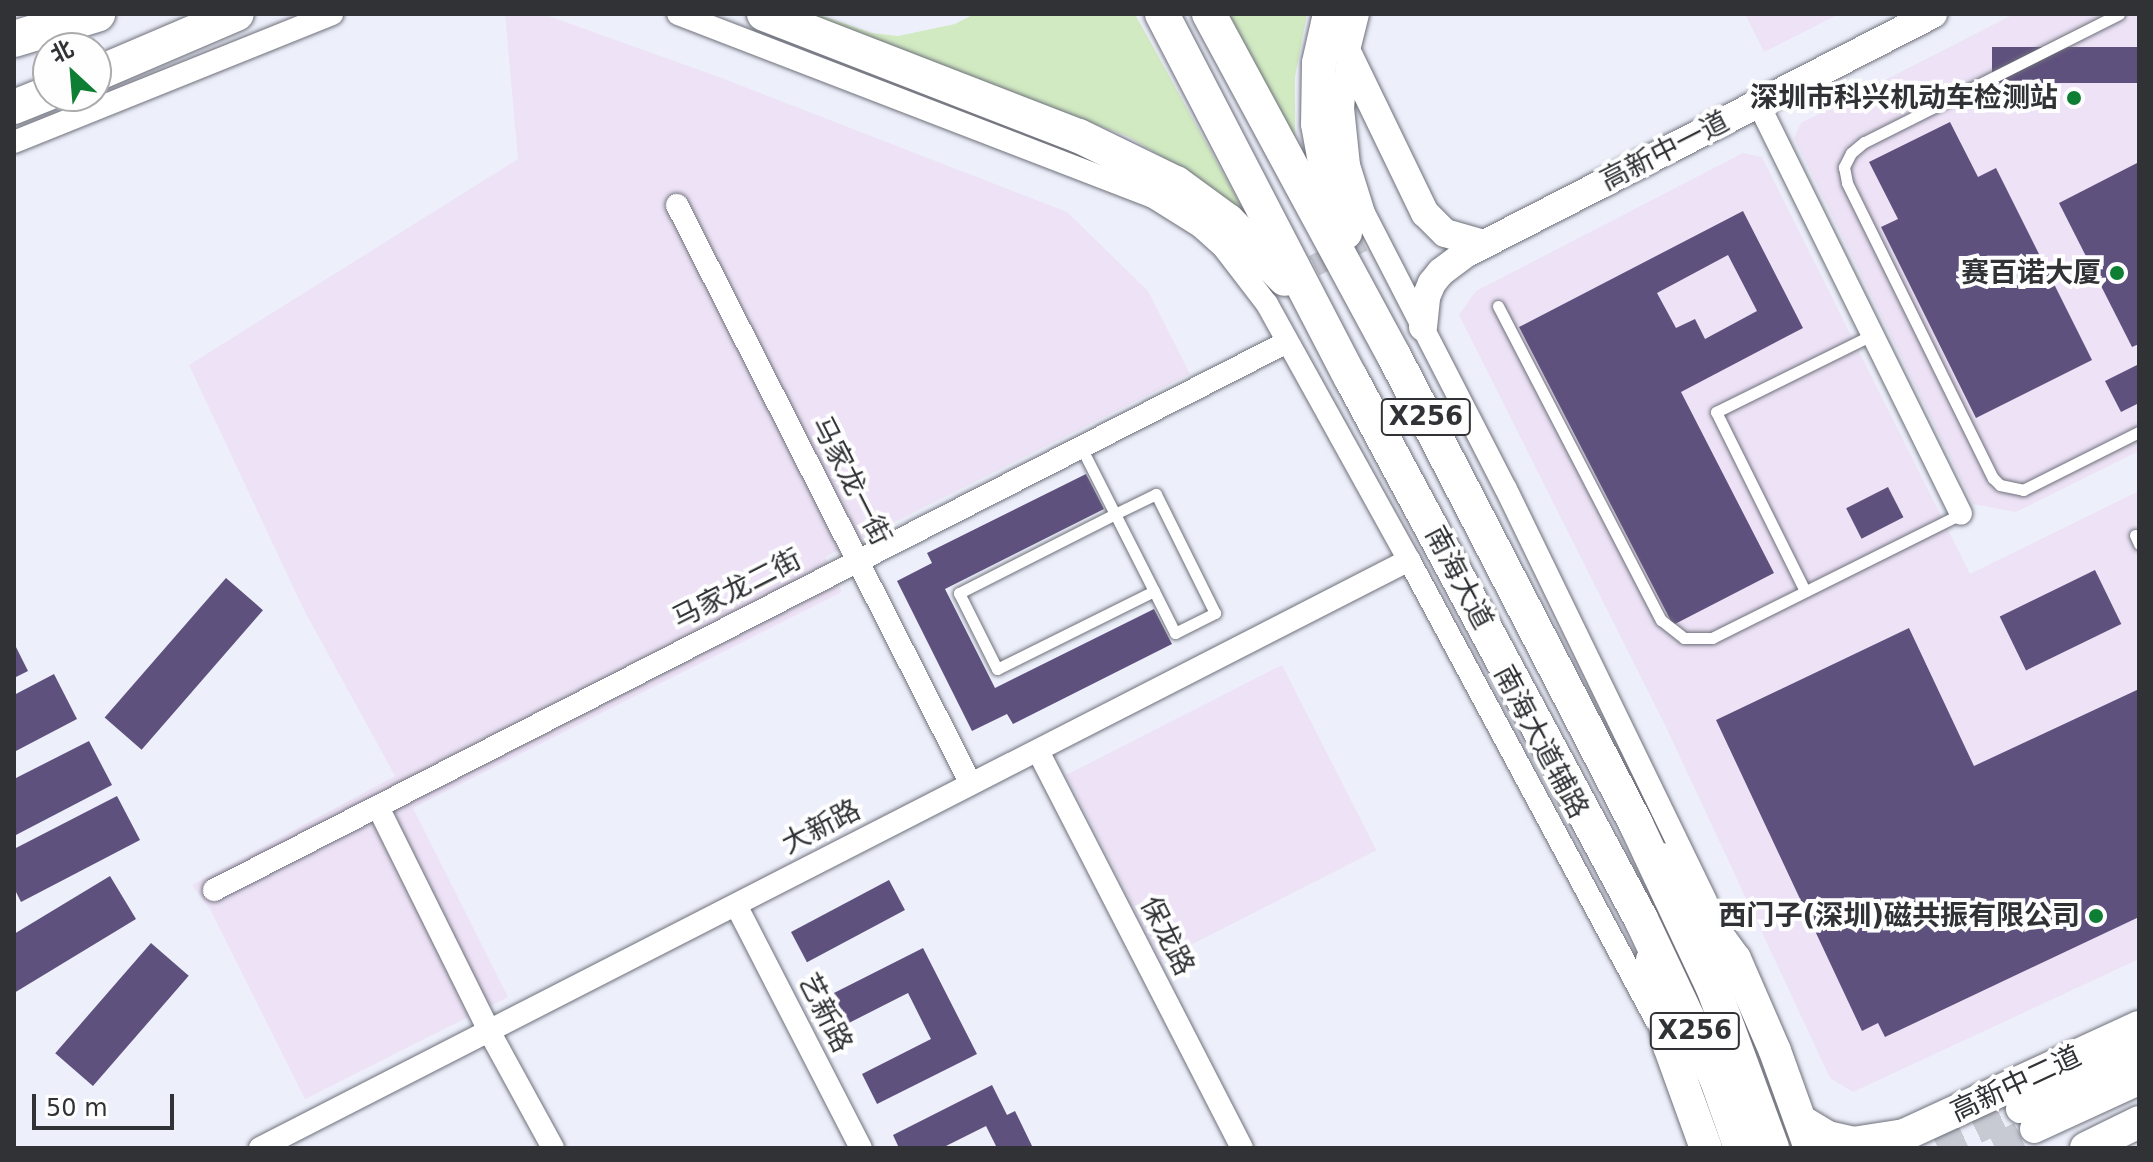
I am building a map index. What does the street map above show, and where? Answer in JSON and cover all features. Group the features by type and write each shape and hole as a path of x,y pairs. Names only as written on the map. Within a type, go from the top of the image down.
{"highway":[{"path":"14,39 97,14"}],"main road":[{"path":"112,67 237,14"},
{"path":"764,14 1079,136 1176,183 1258,248 1307,310 1351,378"},
{"name":"南海大道","path":"1162,14 1351,378 1641,919 1717,1080 1741,1148"},
{"name":"南海大道","path":"1209,14 1394,356 1636,824 1714,990 1772,1148"},
{"path":"1330,14 1319,63 1318,124 1323,153 1338,213 1394,356"},
{"path":"1636,824 1735,959 1806,1135"},
{"path":"1641,919 1669,1046 1706,1148"},
{"name":"高新中二道","path":"1806,1135 1853,1143 1904,1135 2139,1027"},
{"path":"1935,1148 1935,1137 1948,1116"},
{"path":"2086,1148 2139,1122"}],"street":[{"name":"南海大道辅路","path":"678,14 1153,197 1201,227 1267,290 1287,342 1409,560 1669,1046"},
{"path":"1358,14 1348,54 1343,108 1349,165 1368,238 1401,285 1506,489 1735,959"},
{"name":"高新中一道","path":"1423,327 1426,297 1432,283 1452,262 1933,14"},
{"path":"14,142 321,16"},
{"path":"1348,54 1425,213 1445,233 1483,244"},
{"path":"1758,103 1961,514"},
{"name":"马家龙一街","path":"677,205 971,784"},
{"name":"马家龙二街","path":"214,890 1287,342"},
{"name":"大新路","path":"260,1148 1409,560"},
{"name":"保龙路","path":"1038,751 1242,1148"},
{"path":"378,807 489,1031 553,1148"},
{"name":"艺新路","path":"736,905 861,1148"},
{"path":"2139,1054 2027,1119 2139,1081"}],"lane":[{"path":"2119,14 1864,142 1851,153 1844,167 1847,183 1993,478 2000,485 2023,490 2139,432"},
{"path":"1498,306 1661,620 1670,631 1696,641 1712,638 1961,514"},
{"path":"1805,591 1716,412 1872,335"},
{"path":"1081,447 1115,514 1154,591 1175,633 1215,613 1156,494 1115,514 959,593 997,669 1154,591"}],"shaded area":[{"path":"505,14 543,14 716,76 1067,212 1148,291 1190,374 825,557 842,592 413,808 508,997 305,1099 210,909 192,885 395,776 303,608 189,365 518,159"},
{"path":"1745,14 1839,14 1764,52"},
{"path":"2014,14 2139,14 2139,451 2016,512 1973,504 1794,138 1801,123"},
{"path":"1743,153 1762,157 1970,574 2139,491 2139,959 1853,1092 1830,1078 1666,727 1459,315 1476,291"},
{"path":"1282,665 1376,850 1161,960 1066,775"}],"green space":[{"path":"805,14 817,14 872,33 898,36 955,24 974,14 1135,14 1246,215 1192,175 1129,137"},
{"path":"1226,14 1307,14 1295,77 1295,144"}],"building":[{"path":"1992,47 2139,47 2139,83 1992,83"},
{"path":"1950,122 1978,177 1996,168 2092,360 1976,418 1881,227 1898,219 1869,162"},
{"name":"赛百诺大厦","path":"2139,162 2139,344 2132,347 2059,203"},
{"path":"1743,211 1803,328 1681,392 1774,573 1673,625 1519,327","holes":["1728,255 1757,311 1705,339 1695,319 1676,328 1657,293"]},
{"name":"赛百诺大厦","path":"2139,364 2139,403 2121,412 2105,381"},
{"path":"1086,474 1104,509 945,589 995,688 1154,609 1172,644 1013,724 1007,714 972,731 897,581 932,563 927,553"},
{"path":"1888,487 1903,517 1862,539 1846,508"},
{"path":"2095,570 2121,624 2026,670 2000,616"},
{"path":"226,578 263,610 142,750 105,718"},
{"path":"1909,628 1974,766 2139,689 2139,917 1885,1037 1878,1023 1862,1031 1716,720"},
{"path":"14,643 28,671 14,678"},
{"path":"54,674 77,719 14,752 14,695"},
{"path":"89,741 112,785 14,836 14,779"},
{"path":"117,796 140,840 21,902 14,888 14,849"},
{"path":"110,876 136,919 14,993 14,934"},
{"path":"889,880 905,910 807,962 791,932"},
{"path":"151,943 189,976 93,1086 55,1053"},
{"path":"923,948 977,1054 877,1104 862,1074 931,1039 908,993 839,1028 824,998"},
{"path":"992,1085 1007,1115 1015,1111 1033,1148 997,1148 986,1126 942,1148 899,1148 893,1135"}],"tunnel":[{"path":"1285,281 1362,241"},
{"path":"1938,1148 2020,1109"},
{"path":"1995,1148 2034,1129"}],"place":[{"name":"深圳市科兴机动车检测站","path":"2074,98"},
{"name":"赛百诺大厦","path":"2117,273"},
{"name":"西门子(深圳)磁共振有限公司","path":"2096,916"}]}
